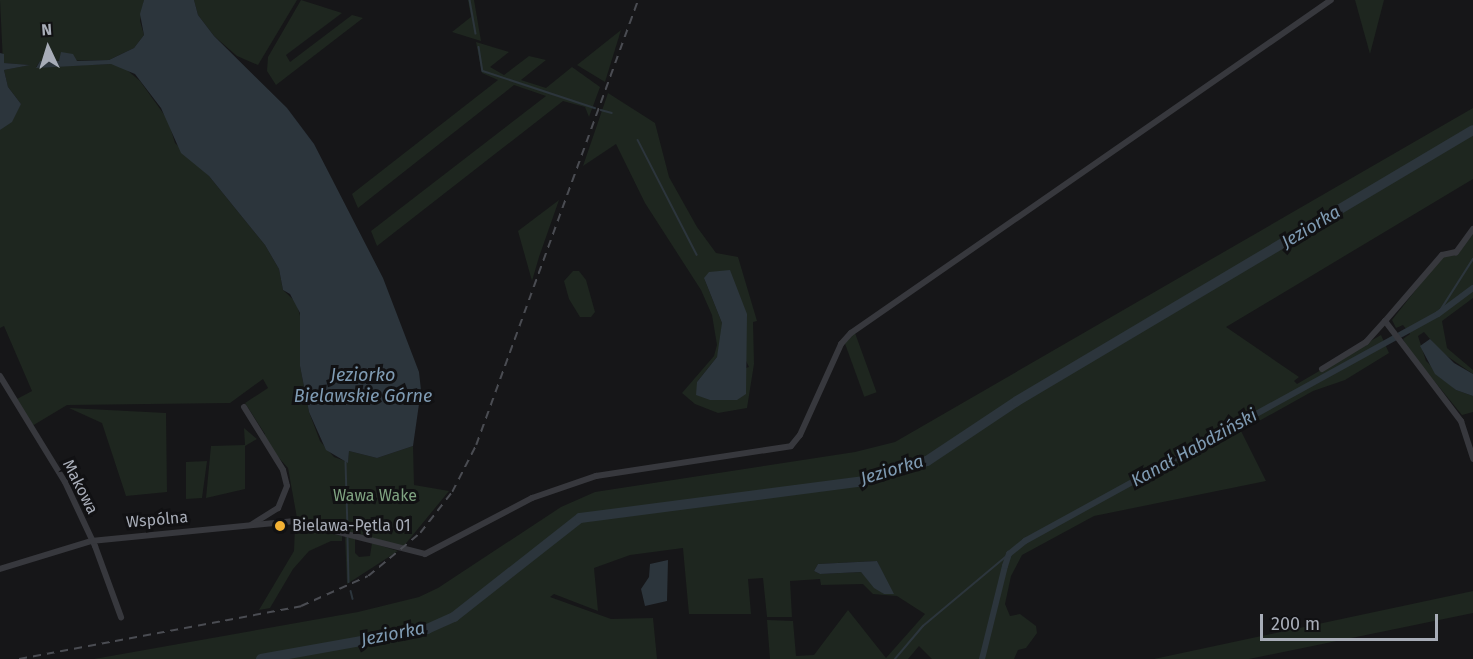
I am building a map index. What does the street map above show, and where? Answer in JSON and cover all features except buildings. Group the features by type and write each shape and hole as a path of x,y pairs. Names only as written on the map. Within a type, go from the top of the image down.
{"street":[{"name":"Wspólna","path":"0,569 91,541 295,521 412,553 439,548 524,501 596,476 794,444 841,344 851,333 1331,0"},
{"path":"1322,369 1366,342 1442,255 1456,252 1473,229"},
{"path":"1385,321 1461,421 1473,459"},
{"name":"Makowa","path":"0,376 65,482 121,617"},
{"name":"Wspólna","path":"244,407 253,427 282,468 287,486 278,508 249,526"}],"green space":[{"name":"Wawa Wake","path":"0,0 144,0 140,21 144,35 134,48 109,60 40,61 36,67 121,65 140,81 168,120 175,143 209,176 265,245 279,269 283,290 296,302 301,319 300,366 309,412 320,441 334,457 348,462 349,451 377,458 413,446 414,485 449,491 403,547 297,518 288,468 262,439 265,434 245,403 268,388 263,379 230,403 67,405 32,426 17,399 32,391 4,326 0,328 0,130 21,104 8,87 4,70 29,65 3,63"},
{"path":"194,0 297,0 258,65 237,56 214,36 198,15"},
{"path":"301,0 342,13 286,55 290,62 352,15 363,18 276,85 267,71 268,57"},
{"path":"468,0 474,0 481,41 452,32 471,17"},
{"path":"1355,0 1384,0 1370,54"},
{"path":"621,30 605,82 577,65"},
{"path":"476,42 509,52 490,67 504,75 529,56 546,60 521,80 546,88 572,67 600,87 589,117 585,107 563,101 377,246 371,231 546,96 514,85 358,208 352,194 498,80 482,73"},
{"path":"608,93 655,123 669,177 697,227 716,253 738,257 757,321 753,322 754,364 747,408 718,413 695,404 682,393 714,356 717,345 712,315 701,290 645,203 616,144 583,166","holes":["704,278 749,367 697,382 717,357 722,343 722,323"]},
{"path":"1473,108 1473,179 1226,327 1299,377 1294,381 1297,384 1381,335 1389,353 1345,380 1313,391 1241,431 1266,481 1094,516 1022,555 1011,576 1005,604 1010,616 1020,614 1036,626 1037,633 1026,648 1018,650 1014,659 932,659 919,646 908,659 770,659 767,620 793,621 796,656 814,655 848,610 886,658 925,614 897,596 873,594 863,584 821,585 820,579 790,581 792,617 767,617 763,578 748,579 751,614 689,614 683,548 630,555 594,568 598,611 554,594 550,597 611,619 653,618 657,659 94,659 358,612 419,597 438,588 561,507 595,492 855,452 895,442","holes":["877,561 883,575 884,594 861,572 820,574 814,571 818,564"]},
{"path":"559,200 539,257 532,281 518,231"},
{"path":"1473,233 1473,298 1442,321 1447,348 1473,370 1473,374 1441,352 1424,332 1418,336 1426,361 1456,390 1473,396 1473,412 1462,415 1408,349 1403,339 1410,334 1403,325 1396,328 1392,320 1441,258 1458,253"},
{"path":"573,271 579,271 586,280 595,312 591,317 580,317 569,299 564,281"},
{"path":"855,333 877,392 864,397 843,337"},
{"path":"69,408 166,413 167,492 126,496 102,423"},
{"path":"244,428 257,439 245,446 245,489 206,498 211,446 245,445"},
{"path":"207,461 202,498 186,499 186,462"},
{"path":"295,526 342,536 342,541 331,541 309,551 293,569 270,608 259,610 294,551"},
{"path":"345,536 355,539 355,553 359,557 370,556 372,543 398,551 347,584"},
{"path":"1473,591 1473,613 1249,659 1154,659"}],"water":[{"name":"Jeziorko Bielawskie Górne","path":"144,0 194,0 198,15 214,36 287,108 314,144 383,278 419,372 421,390 413,446 377,458 349,451 348,463 326,450 309,412 300,366 300,313 290,294 283,290 279,269 265,245 209,176 181,153 161,108 135,74 111,64 36,68 40,61 59,61 61,52 73,54 77,61 109,60 134,48 144,35 140,14"},
{"path":"0,53 4,54 4,63 30,65 4,70 8,87 21,104 12,122 0,130"},
{"path":"730,270 747,314 746,394 737,400 710,400 696,395 697,382 717,357 722,323 704,278 709,272"},
{"path":"1430,339 1454,363 1473,374 1473,396 1456,390 1435,374 1420,346"},
{"path":"668,560 667,601 645,606 641,589 649,577 650,564"},
{"path":"877,561 894,594 884,594 874,588 861,572 820,574 814,571 818,564"}],"waterway":[{"path":"470,0 476,33"},
{"path":"479,47 483,71 595,108"},
{"path":"601,110 612,113"},
{"name":"Jeziorka","path":"261,659 427,629 454,617 580,518 863,481 927,461 1017,401 1473,130"},
{"path":"638,140 697,255"},
{"path":"1438,314 1473,259"},
{"name":"Kanał Habdziński","path":"982,659 1009,554 1025,541 1438,314 1473,288"},
{"path":"346,462 348,529"},
{"path":"348,538 349,582"},
{"path":"895,659 923,626 1009,554"},
{"path":"351,591 353,599"}],"railway":[{"path":"19,659 301,606 368,576 420,533 452,492 476,445 638,0"}],"place":[{"name":"Bielawa-Pętla 01","path":"280,526"}]}
